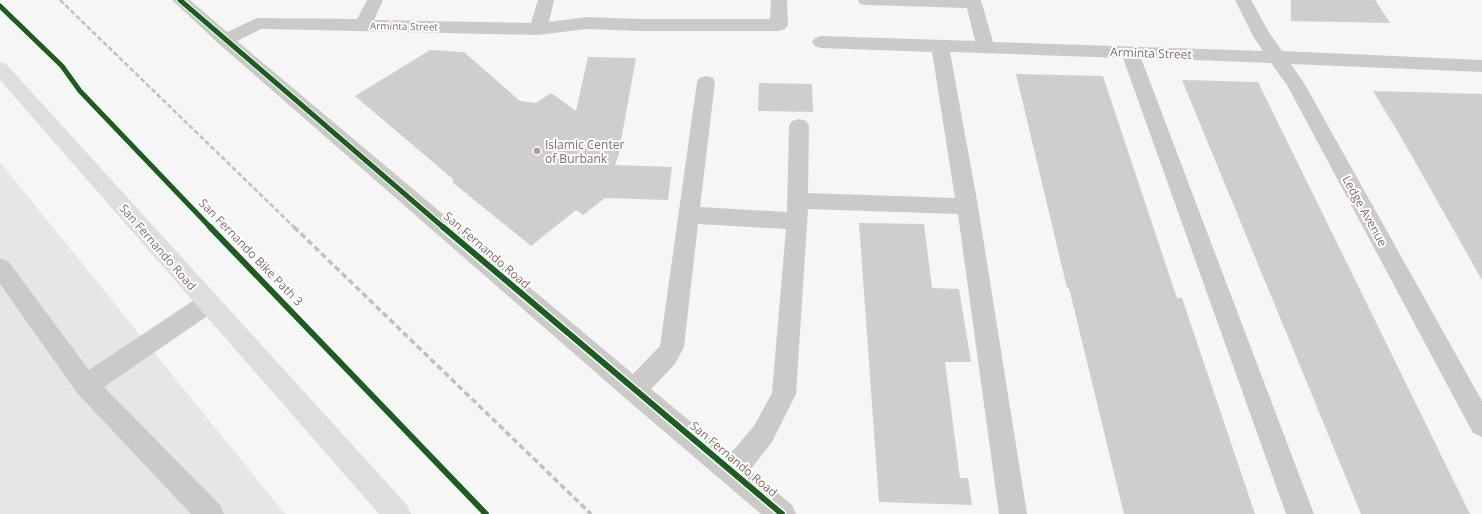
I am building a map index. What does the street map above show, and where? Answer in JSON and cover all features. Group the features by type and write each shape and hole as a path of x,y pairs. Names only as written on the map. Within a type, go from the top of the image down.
{"main road":[{"name":"San Fernando Road","path":"0,68 397,514"}],"street":[{"name":"San Fernando Road","path":"180,0 634,390 782,514"},
{"path":"362,25 375,0"},
{"path":"538,29 546,0"},
{"name":"Arminta Street","path":"225,40 257,24 268,23 538,29 587,23 640,25 779,25 779,0"},
{"path":"866,0 974,1 986,48"},
{"name":"Ledge Avenue","path":"1243,0 1262,36 1295,83 1482,425"},
{"name":"Arminta Street","path":"821,42 1278,57 1482,66"},
{"path":"940,46 967,206 1013,514"},
{"path":"1130,52 1300,514"},
{"path":"634,390 667,357 672,347 706,82"},
{"path":"732,472 763,434 784,394 797,211 799,126"},
{"path":"688,215 967,206"},
{"path":"0,267 86,385 210,514"},
{"path":"86,385 208,303"}],"shaded area":[{"path":"0,162 285,514 0,514"}],"building":[{"path":"1291,0 1375,0 1390,23 1291,21"},
{"name":"Islamic Center of Burbank","path":"430,50 464,52 520,101 536,103 551,93 576,111 588,57 636,58 621,141 623,142 615,165 672,167 668,200 605,198 583,215 576,210 531,246 452,182 454,180 355,96"},
{"path":"1016,74 1103,76 1177,298 1182,298 1255,514 1124,514 1069,288 1067,288"},
{"path":"1182,80 1258,82 1470,514 1361,514"},
{"path":"759,83 812,84 813,112 758,111"},
{"path":"1373,91 1482,94 1482,280 1401,137"},
{"path":"859,223 924,224 932,288 959,289 971,362 945,362 960,478 968,478 972,505 879,502"}],"railway":[{"path":"60,0 295,228"},
{"path":"294,227 591,514"}],"cycle path":[{"path":"180,0 634,390 782,514"},
{"name":"San Fernando Bike Path 3","path":"0,6 62,66 80,91 486,514"}],"place":[{"name":"Islamic Center of Burbank","path":"537,151"}]}
